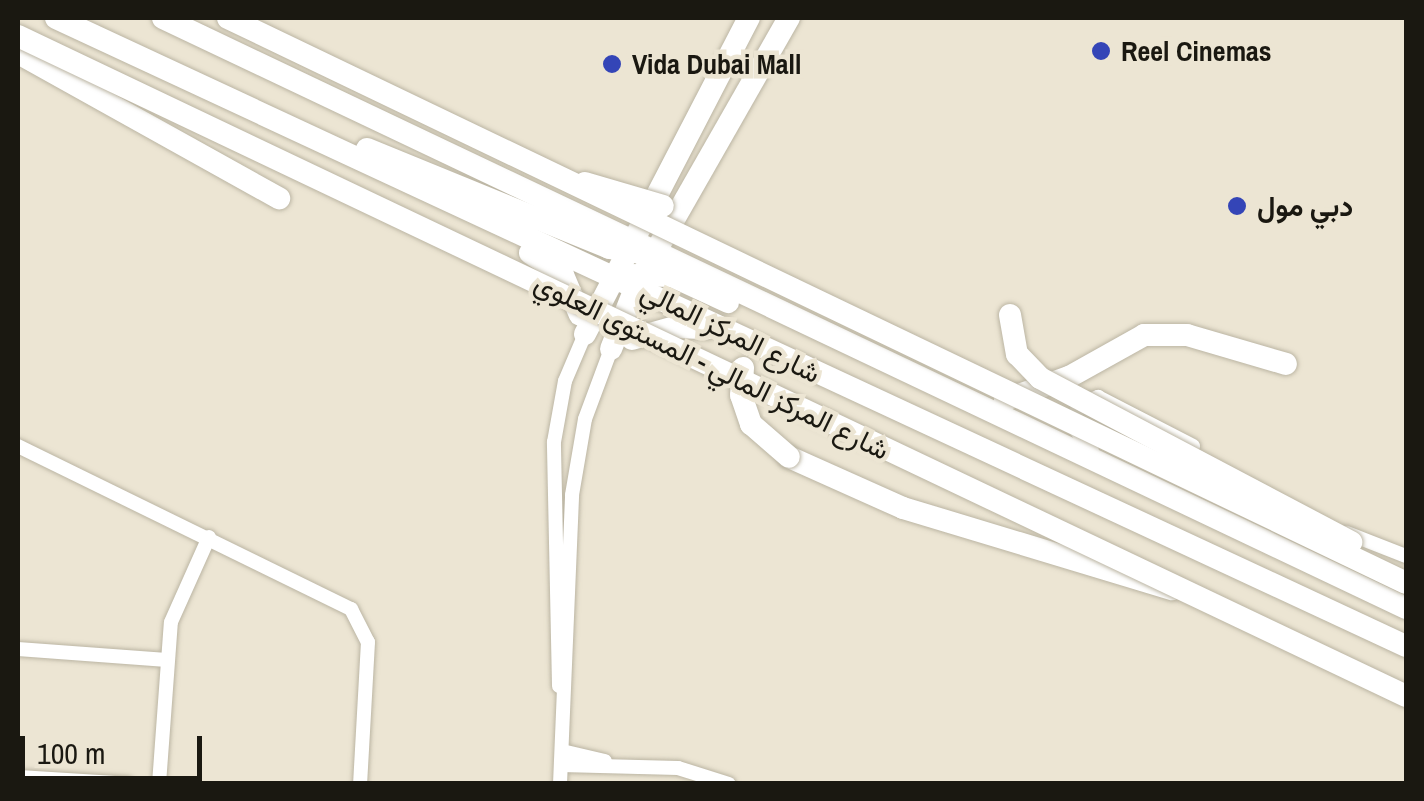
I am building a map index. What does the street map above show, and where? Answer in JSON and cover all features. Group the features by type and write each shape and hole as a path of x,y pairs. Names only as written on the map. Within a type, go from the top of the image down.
{"main road":[{"name":"شارع المركز المالي","path":"56,18 632,279 665,301 727,332 1406,646"},
{"path":"81,18 158,63"},
{"name":"شارع المركز المالي","path":"163,18 563,206 628,245 741,291 1406,608"},
{"path":"228,18 562,182 1406,582"},
{"path":"610,350 632,279 628,245 749,18"},
{"path":"628,245 696,185 789,18"},
{"name":"شارع المركز المالي - المستوى العلوي","path":"18,36 1406,696"},
{"path":"18,54 278,198"},
{"path":"330,143 404,159 628,245"},
{"path":"563,206 623,209 666,176"},
{"path":"562,182 595,184 662,206"},
{"path":"696,185 693,242 741,291"},
{"path":"469,207 492,234 558,269 585,334 632,279 672,276 902,381 938,387"},
{"path":"665,301 663,282 672,276"},
{"path":"1010,316 1017,354 1040,378 1251,484 1406,582"},
{"path":"610,350 675,326 727,332"},
{"path":"967,400 1032,393 1144,335 1187,335 1286,364"},
{"path":"743,365 746,415 779,453 903,508 1181,590"}],"street":[{"path":"562,758 554,442 565,381 585,334"},
{"path":"560,784 572,495 589,404 610,350"},
{"path":"1118,470 1074,434 1074,414 1088,399 1118,404 1342,531 1406,556"},
{"path":"18,446 337,598 362,624 368,660 360,784"},
{"path":"159,784 167,660 182,586 208,537"},
{"path":"18,650 167,660"},
{"path":"562,758 678,768 729,784"},
{"path":"18,777 128,784"}],"place":[{"name":"Reel Cinemas","path":"1101,51"},
{"name":"Vida Dubai Mall","path":"612,64"},
{"name":"دبي مول","path":"1237,206"}]}
